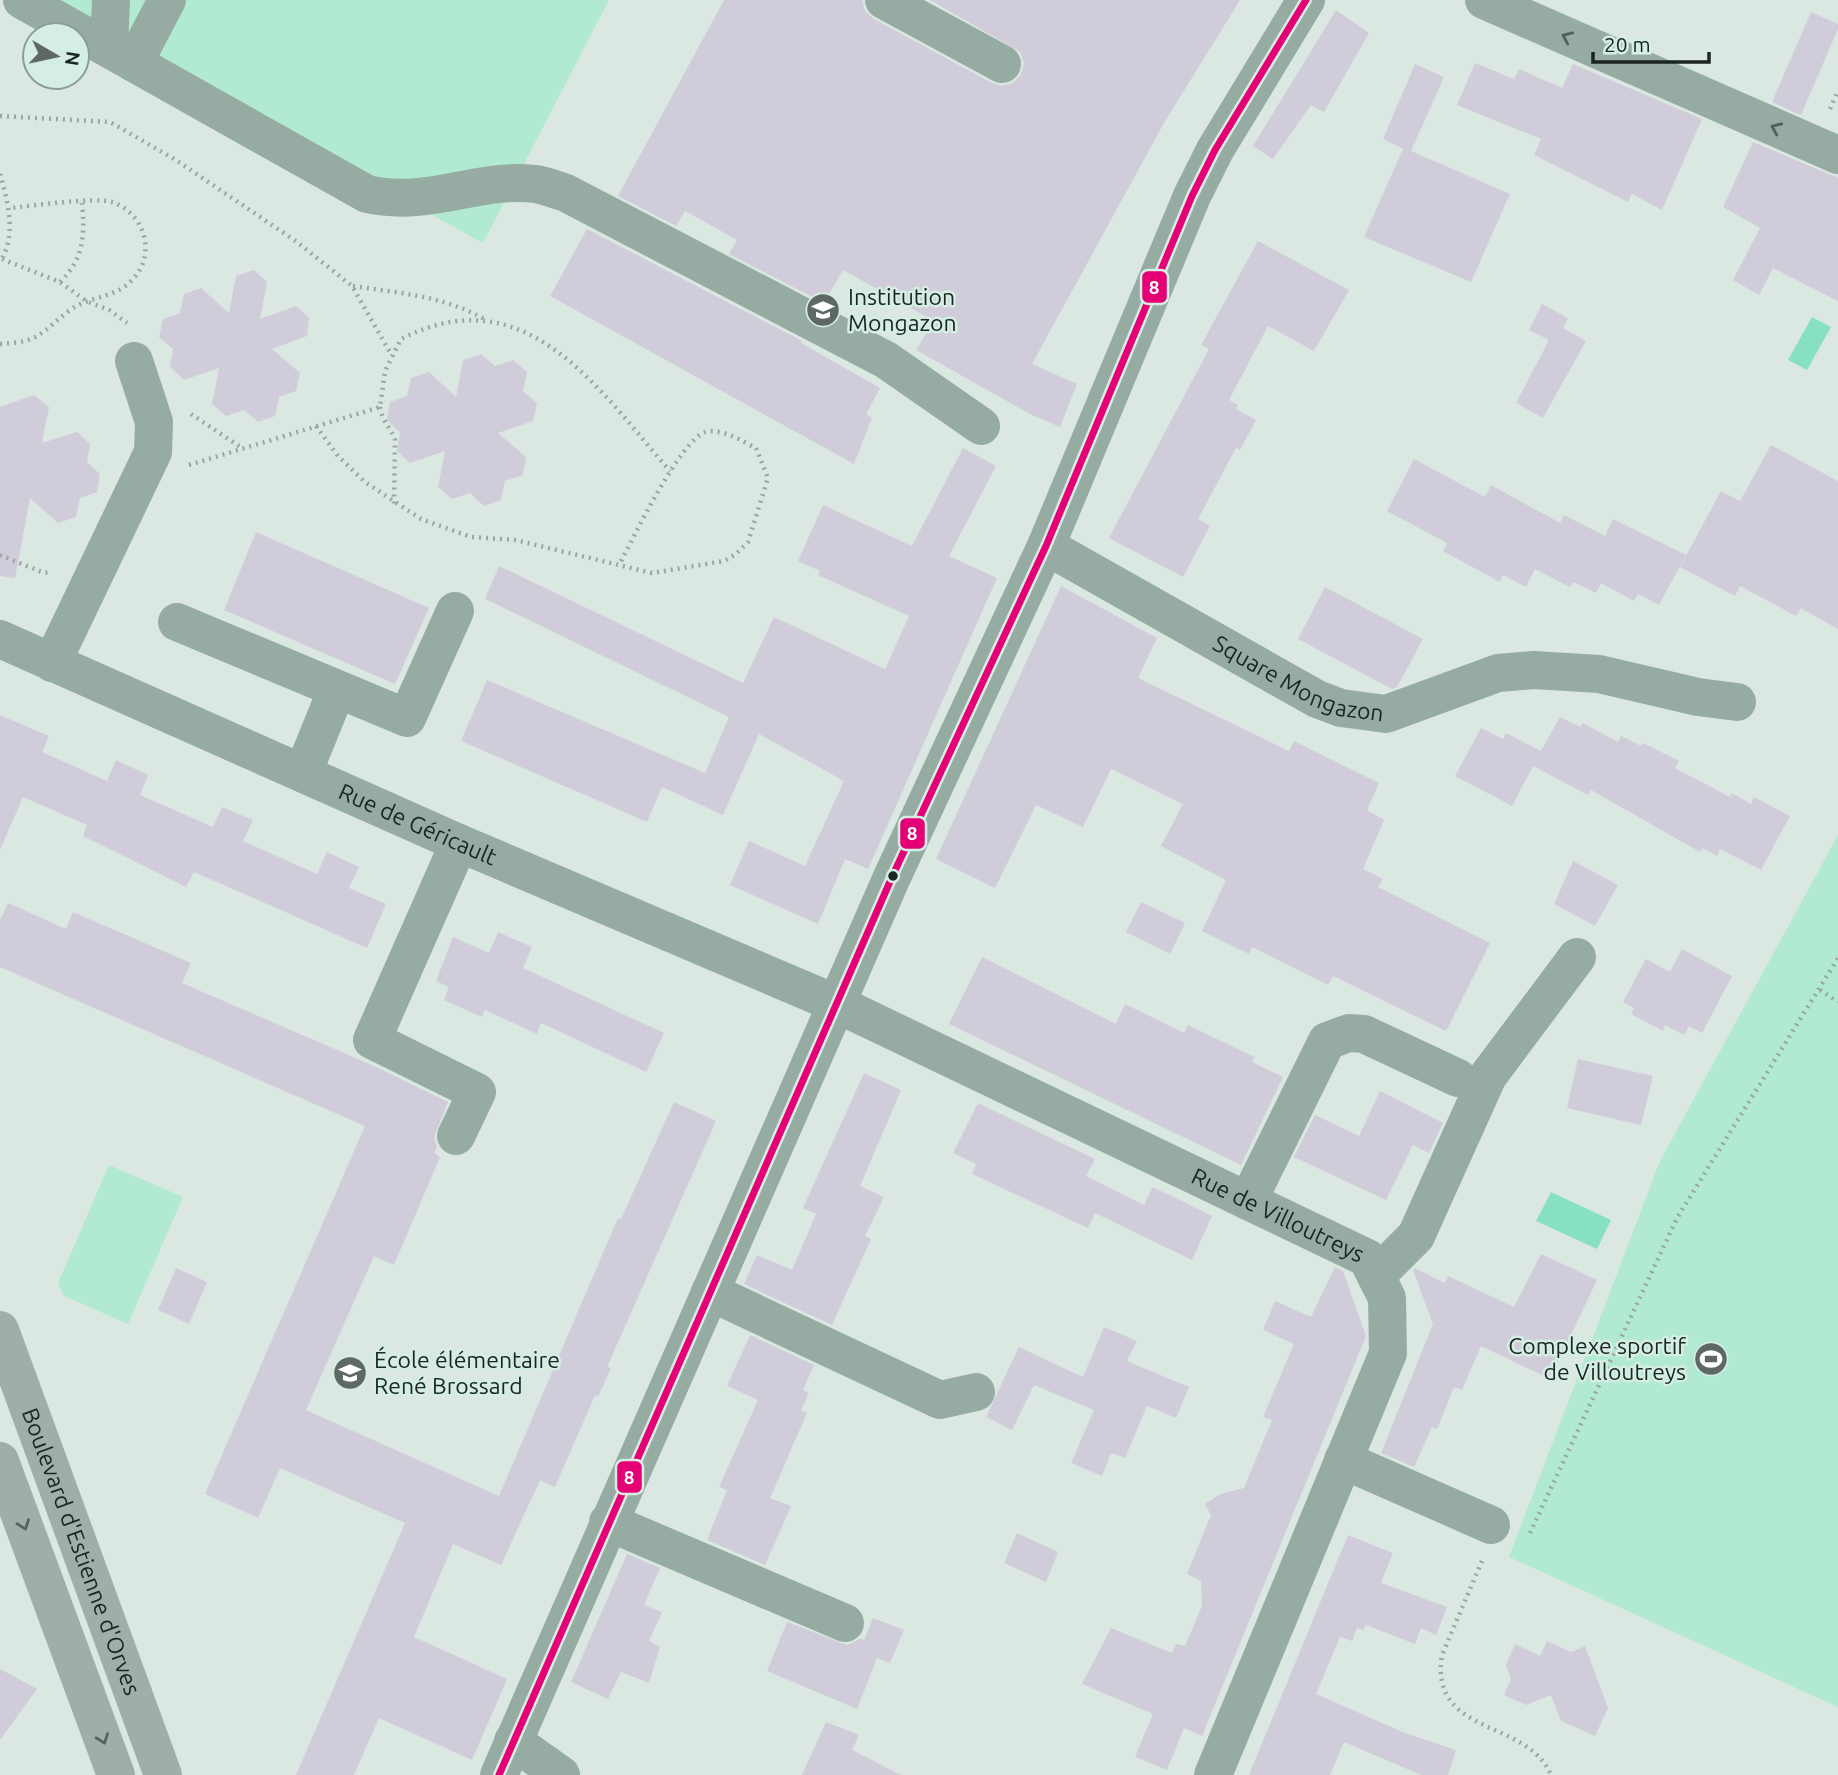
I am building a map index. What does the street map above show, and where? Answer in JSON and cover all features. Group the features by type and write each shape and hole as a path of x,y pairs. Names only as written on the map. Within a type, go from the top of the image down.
{"main road":[{"name":"Boulevard d'Estienne d'Orves","path":"0,1330 163,1775"},
{"name":"Boulevard d'Estienne d'Orves","path":"0,1461 116,1775"}],"street":[{"path":"22,0 367,194 387,198 417,198 489,186 535,184 566,193 886,360 981,426"},
{"path":"111,0 121,56"},
{"path":"121,56 167,0"},
{"path":"884,0 1002,64"},
{"path":"561,1775 506,1758 892,877 1046,546 1204,172 1306,0"},
{"path":"1484,0 1838,155"},
{"path":"52,663 153,452 156,431 134,361"},
{"name":"Square Mongazon","path":"1046,546 1317,699 1340,708 1386,713 1413,706 1498,673 1534,670 1599,674 1698,697 1737,702"},
{"path":"177,622 407,718 455,611"},
{"name":"Rue de Géricault","path":"0,639 459,843 837,1004"},
{"path":"303,773 337,689"},
{"path":"456,1136 477,1092 372,1040 459,843"},
{"path":"1376,1276 1416,1237 1488,1076 1577,957"},
{"name":"Rue de Villoutreys","path":"837,1004 1367,1258 1387,1298 1388,1353 1213,1775"},
{"path":"1248,1201 1327,1041 1349,1033 1364,1034 1458,1079"},
{"path":"710,1292 940,1399 976,1392"},
{"path":"1343,1460 1487,1542"},
{"path":"608,1522 845,1623"}],"path":[{"path":"1826,118 1838,90"},
{"path":"0,116 110,122 239,201 352,286 391,354"},
{"path":"0,174 10,208 6,249 0,262"},
{"path":"0,344 30,340 44,333 78,306 121,290 139,271 145,259 141,227 133,216 110,201 10,208"},
{"path":"60,282 72,270 80,256 85,230 82,203"},
{"path":"352,286 430,297 468,309 486,320 533,335 561,353 603,392 670,471"},
{"path":"394,504 395,440 392,430 383,423 380,407 383,379 391,354 401,339 418,330 457,320 486,320"},
{"path":"144,474 177,468 380,407"},
{"path":"316,426 338,456 394,504 450,531 493,540 515,540 652,573 723,561 736,554 748,542 768,478 756,448 718,431 709,431 691,441 670,471 619,565"},
{"path":"0,555 44,573 82,568 97,570"},
{"path":"1526,1543 1677,1218 1838,958"},
{"path":"1820,990 1838,1002"},
{"path":"1487,1542 1442,1655 1440,1667 1444,1691 1465,1716 1533,1751 1551,1775"}],"shaded area":[{"path":"58,0 609,0 483,243 91,28 91,21 78,21 54,8"},
{"path":"1812,317 1831,327 1807,370 1788,360"},
{"name":"Complexe sportif de Villoutreys","path":"1838,835 1838,1707 1509,1557 1660,1161"},
{"path":"109,1165 183,1197 128,1324 64,1296 58,1283"},
{"path":"1551,1192 1611,1220 1597,1249 1536,1221"}],"building":[{"path":"724,0 862,0 865,11 874,19 1002,86 1013,83 1021,74 1024,63 1020,52 930,0 1240,0 1164,123 1032,364 1077,384 1060,427 1032,415 916,350 934,321 843,270 824,303 729,254 737,240 685,211 676,226 618,196"},
{"path":"1336,10 1369,33 1324,112 1311,105 1273,159 1253,146"},
{"path":"1811,12 1838,24 1838,29 1801,115 1772,102"},
{"path":"1475,63 1514,79 1519,69 1562,88 1573,64 1702,119 1662,210 1632,194 1628,202 1534,155 1541,139 1457,105"},
{"path":"1415,64 1444,77 1411,151 1510,194 1471,282 1364,237 1403,149 1383,139"},
{"path":"1753,142 1838,178 1838,301 1773,268 1759,295 1733,280 1760,228 1723,207"},
{"path":"587,229 802,341 801,343 880,388 866,414 872,418 854,464 550,296"},
{"path":"1258,241 1349,290 1314,351 1268,326 1229,400 1238,405 1236,409 1256,420 1240,450 1236,448 1198,519 1210,526 1183,577 1109,538 1209,349 1201,345"},
{"path":"254,270 267,282 260,319 296,306 309,318 307,336 272,349 300,373 296,391 279,397 275,416 258,422 244,410 226,416 212,404 219,368 184,380 170,367 173,349 159,337 163,319 180,313 184,294 201,288 229,313 236,276"},
{"path":"1542,304 1568,318 1563,328 1586,341 1543,418 1516,403 1549,340 1529,330"},
{"path":"481,354 495,366 513,360 527,372 523,391 537,403 533,421 498,433 526,457 523,475 505,481 501,500 484,506 470,493 452,499 438,487 445,451 410,463 397,451 400,432 387,420 390,402 407,396 411,378 429,372 456,397 463,360"},
{"path":"34,395 49,407 42,443 77,432 90,444 87,462 100,474 97,492 80,498 76,517 58,523 30,498 15,578 0,576 0,407"},
{"path":"1771,445 1838,481 1838,629 1801,608 1796,616 1740,586 1735,596 1680,567 1721,491 1740,501"},
{"path":"963,448 996,466 949,556 997,578 868,869 845,859 818,924 730,885 749,841 805,866 844,781 759,734 723,815 662,787 647,822 461,741 487,680 705,773 729,717 485,599 499,566 743,683 774,617 885,669 909,616 818,575 820,571 798,561 823,505 912,546"},
{"path":"1414,459 1485,497 1491,485 1560,523 1564,515 1605,536 1613,519 1686,555 1659,605 1638,594 1634,601 1601,583 1596,593 1573,582 1570,587 1535,569 1526,587 1503,575 1500,582 1443,551 1447,543 1387,511"},
{"path":"256,532 429,608 395,684 224,610"},
{"path":"1061,586 1157,638 1138,678 1289,751 1294,741 1379,783 1367,810 1384,820 1363,869 1383,879 1378,887 1490,943 1446,1031 1333,976 1328,985 1252,947 1249,954 1202,931 1226,880 1161,846 1183,804 1111,769 1083,827 1036,805 995,888 936,859"},
{"path":"1325,587 1423,639 1397,687 1392,689 1298,639"},
{"path":"0,715 49,736 42,752 107,781 116,760 148,775 140,795 213,827 222,807 253,820 243,841 317,874 327,852 359,867 349,888 386,904 367,948 194,872 186,887 83,836 87,825 23,797 0,850"},
{"path":"1560,717 1580,727 1583,723 1618,742 1621,736 1641,746 1643,743 1679,761 1675,768 1730,797 1732,793 1751,804 1754,797 1790,816 1761,870 1720,849 1717,856 1702,848 1700,852 1591,790 1588,795 1533,766 1512,806 1455,776 1481,728 1503,739 1506,733 1541,751"},
{"path":"1573,861 1618,885 1595,926 1554,904"},
{"path":"1141,902 1185,923 1170,954 1126,932"},
{"path":"8,903 66,929 73,912 191,963 182,983 374,1066 448,1102 434,1137 437,1146 434,1153 440,1157 394,1265 374,1256 306,1410 499,1496 618,1218 621,1219 674,1102 716,1121 607,1367 611,1368 598,1397 595,1395 555,1487 540,1480 501,1565 453,1544 414,1637 507,1679 472,1760 379,1718 354,1775 296,1775 405,1523 280,1468 258,1518 205,1494 365,1126 0,967 0,920"},
{"path":"498,932 532,947 523,968 664,1033 646,1072 541,1023 537,1034 485,1010 482,1017 444,1000 449,987 436,981 453,937 489,953"},
{"path":"1682,949 1732,976 1702,1033 1689,1026 1684,1035 1665,1025 1663,1031 1631,1014 1634,1008 1623,1002 1646,959 1670,972"},
{"path":"982,957 1116,1024 1125,1004 1184,1033 1188,1025 1254,1057 1252,1062 1283,1077 1241,1165 949,1024"},
{"path":"1578,1059 1653,1076 1641,1125 1567,1108"},
{"path":"864,1073 901,1090 860,1186 884,1197 865,1236 871,1239 832,1325 744,1284 757,1255 792,1270 816,1214 803,1208"},
{"path":"1380,1091 1443,1123 1429,1153 1413,1145 1386,1200 1294,1157 1315,1115 1359,1136"},
{"path":"978,1103 1095,1159 1086,1176 1144,1205 1153,1187 1212,1216 1192,1260 1095,1213 1088,1228 972,1174 976,1164 953,1153"},
{"path":"1541,1254 1597,1280 1550,1379 1481,1346 1462,1390 1454,1387 1437,1429 1432,1427 1414,1467 1381,1453 1433,1324 1413,1270 1415,1268 1445,1283 1448,1276 1514,1307"},
{"path":"1335,1267 1343,1271 1366,1336 1202,1736 1184,1728 1167,1770 1135,1757 1153,1714 1082,1684 1111,1628 1172,1653 1176,1644 1185,1646 1202,1606 1201,1581 1187,1574 1211,1515 1205,1504 1220,1494 1244,1488 1272,1420 1263,1417 1294,1344 1263,1330 1275,1301 1311,1317"},
{"path":"176,1268 207,1282 189,1324 158,1310"},
{"path":"1104,1327 1137,1341 1127,1361 1189,1387 1176,1418 1147,1406 1125,1458 1111,1453 1102,1476 1071,1463 1094,1410 1034,1385 1012,1430 986,1417 1019,1347 1083,1377"},
{"path":"750,1335 814,1365 803,1390 809,1393 801,1410 807,1413 770,1498 791,1506 765,1565 707,1540 727,1490 719,1487 758,1400 727,1386"},
{"path":"1017,1533 1058,1552 1046,1582 1004,1563"},
{"path":"1348,1535 1393,1553 1381,1583 1447,1607 1436,1635 1421,1628 1415,1644 1366,1625 1363,1630 1357,1628 1352,1641 1340,1637 1316,1694 1405,1733 1456,1750 1448,1775 1421,1775 1344,1742 1330,1775 1249,1775"},
{"path":"627,1554 660,1568 644,1605 662,1612 649,1641 660,1647 649,1683 621,1672 608,1699 571,1682"},
{"path":"873,1618 904,1630 890,1663 877,1658 857,1709 767,1671 787,1622 847,1645 864,1640"},
{"path":"1547,1641 1571,1652 1585,1646 1608,1708 1595,1736 1561,1721 1551,1695 1526,1705 1504,1695 1511,1679 1506,1665 1515,1644 1540,1656"},
{"path":"0,1669 37,1689 0,1740"},
{"path":"826,1722 859,1735 852,1750 901,1775 802,1775"}],"transit line":[{"name":"8","path":"499,1775 892,877 1046,546 1192,196 1215,150 1306,0"}],"place":[{"name":"Institution Mongazon","path":"823,310"},
{"name":"Complexe sportif de Villoutreys","path":"1711,1359"},
{"name":"École élémentaire René Brossard","path":"350,1373"}]}
